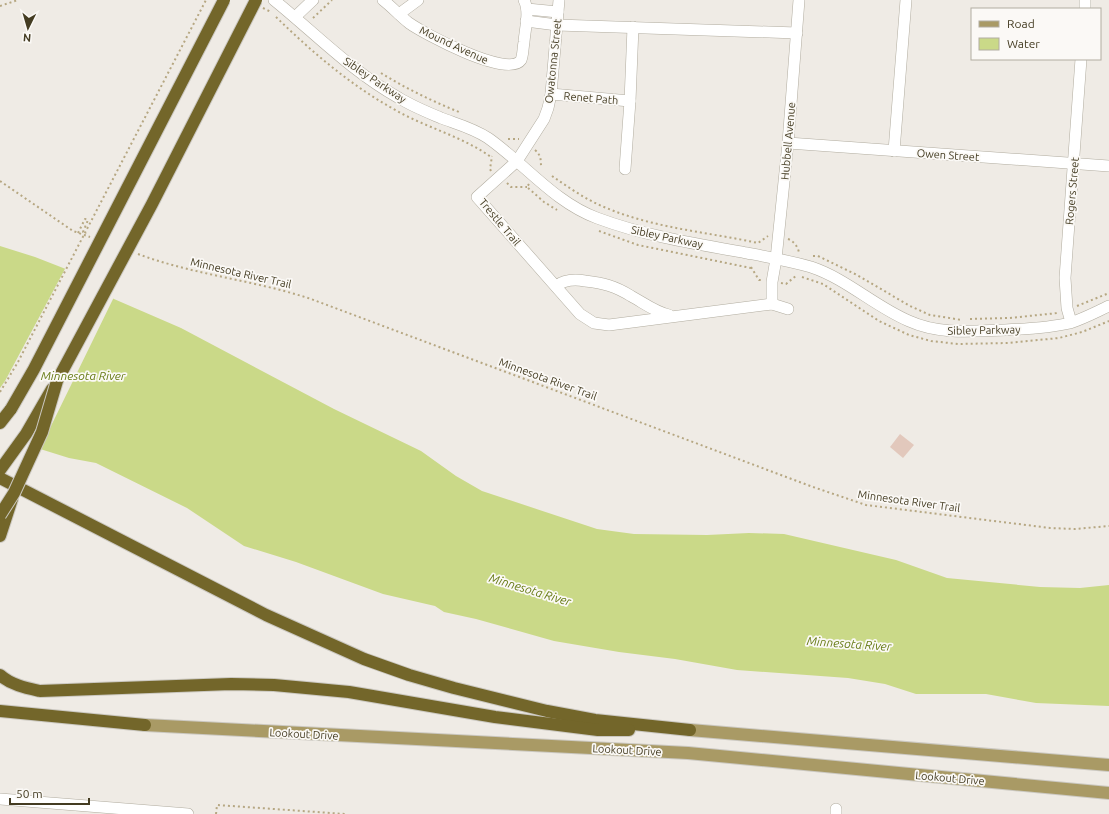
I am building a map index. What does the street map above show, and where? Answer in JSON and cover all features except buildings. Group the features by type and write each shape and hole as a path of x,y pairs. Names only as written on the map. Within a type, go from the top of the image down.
{"highway":[{"path":"0,423 11,409 34,368 224,0"},
{"path":"0,470 26,434 57,381 156,197 256,0"},
{"path":"232,48 265,0"},
{"path":"0,536 3,518 42,432 57,381"},
{"path":"0,419 11,409"},
{"path":"0,478 266,615 364,659 409,675 454,688 548,711 595,720 690,730"},
{"path":"0,675 4,679 23,688 40,691 231,684 274,685 349,692 496,717 598,730 690,730"},
{"path":"0,711 144,725"},
{"path":"0,716 144,725"}],"main road":[{"name":"Lookout Drive","path":"144,725 688,753 1109,793"},
{"path":"690,730 1109,765"}],"street":[{"name":"Sibley Parkway","path":"274,0 299,13 344,61 378,85 399,99 419,109 474,130 488,138 556,194 594,217 636,231 810,267 828,273 843,281 908,321 937,330 954,332 1040,328 1071,322 1109,306"},
{"path":"299,13 314,0"},
{"name":"Mound Avenue","path":"383,0 408,22 430,36 484,61 505,65 516,64 521,60 526,21 525,4 558,12"},
{"path":"399,14 418,0"},
{"name":"Owatonna Street","path":"517,161 544,119 548,108 551,94 559,0"},
{"name":"Hubbell Avenue","path":"772,304 772,282 776,259 788,143 799,0"},
{"path":"894,151 906,0"},
{"path":"526,21 557,25 797,33"},
{"name":"Renet Path","path":"624,169 630,101 633,27"},
{"name":"Rogers Street","path":"1071,322 1067,310 1065,278 1081,60"},
{"name":"Renet Path","path":"551,94 630,101"},
{"name":"Owen Street","path":"788,143 1109,166"},
{"name":"Trestle Trail","path":"517,161 477,197 580,314 594,323 609,325 772,304"},
{"name":"Trestle Trail","path":"556,286 563,281 580,280 606,284 630,295 659,313 676,316"},
{"path":"772,304 788,309"},
{"path":"0,799 188,814"}],"path":[{"path":"0,6 18,0"},
{"path":"0,392 18,362 86,234 206,0"},
{"path":"299,13 313,18 332,0"},
{"path":"376,69 402,85 439,104 460,112"},
{"path":"502,135 508,139 523,139 529,144 539,154 541,159 541,169"},
{"path":"546,173 575,192 603,207 632,217 683,229 758,243 769,236 790,240 799,248 799,254 806,255"},
{"path":"0,181 73,231 92,238"},
{"path":"78,232 85,219 88,220 82,232 86,234"},
{"name":"Minnesota River Trail","path":"137,254 200,273 284,290 311,299 813,488 860,504 1057,528 1075,529 1109,526"},
{"path":"812,255 818,256 857,275 910,306 930,315 962,320"},
{"path":"970,320 1057,313 1109,294"},
{"path":"216,814 218,805 345,814"}],"shaded area":[{"path":"900,434 914,445 903,458 890,447"}],"water":[{"name":"Minnesota River","path":"0,246 35,257 76,273 114,299 181,328 334,409 421,451 456,476 482,491 597,529 634,534 784,534 896,560 947,578 1040,587 1080,588 1109,585 1109,706 1036,703 986,694 916,694 885,684 848,678 737,670 554,641 476,619 444,612 435,606 383,594 296,562 244,546 187,508 96,463 69,458 37,448 0,431"}],"pier":[{"path":"66,267 77,272 114,297 40,451 0,433 0,388"}]}
